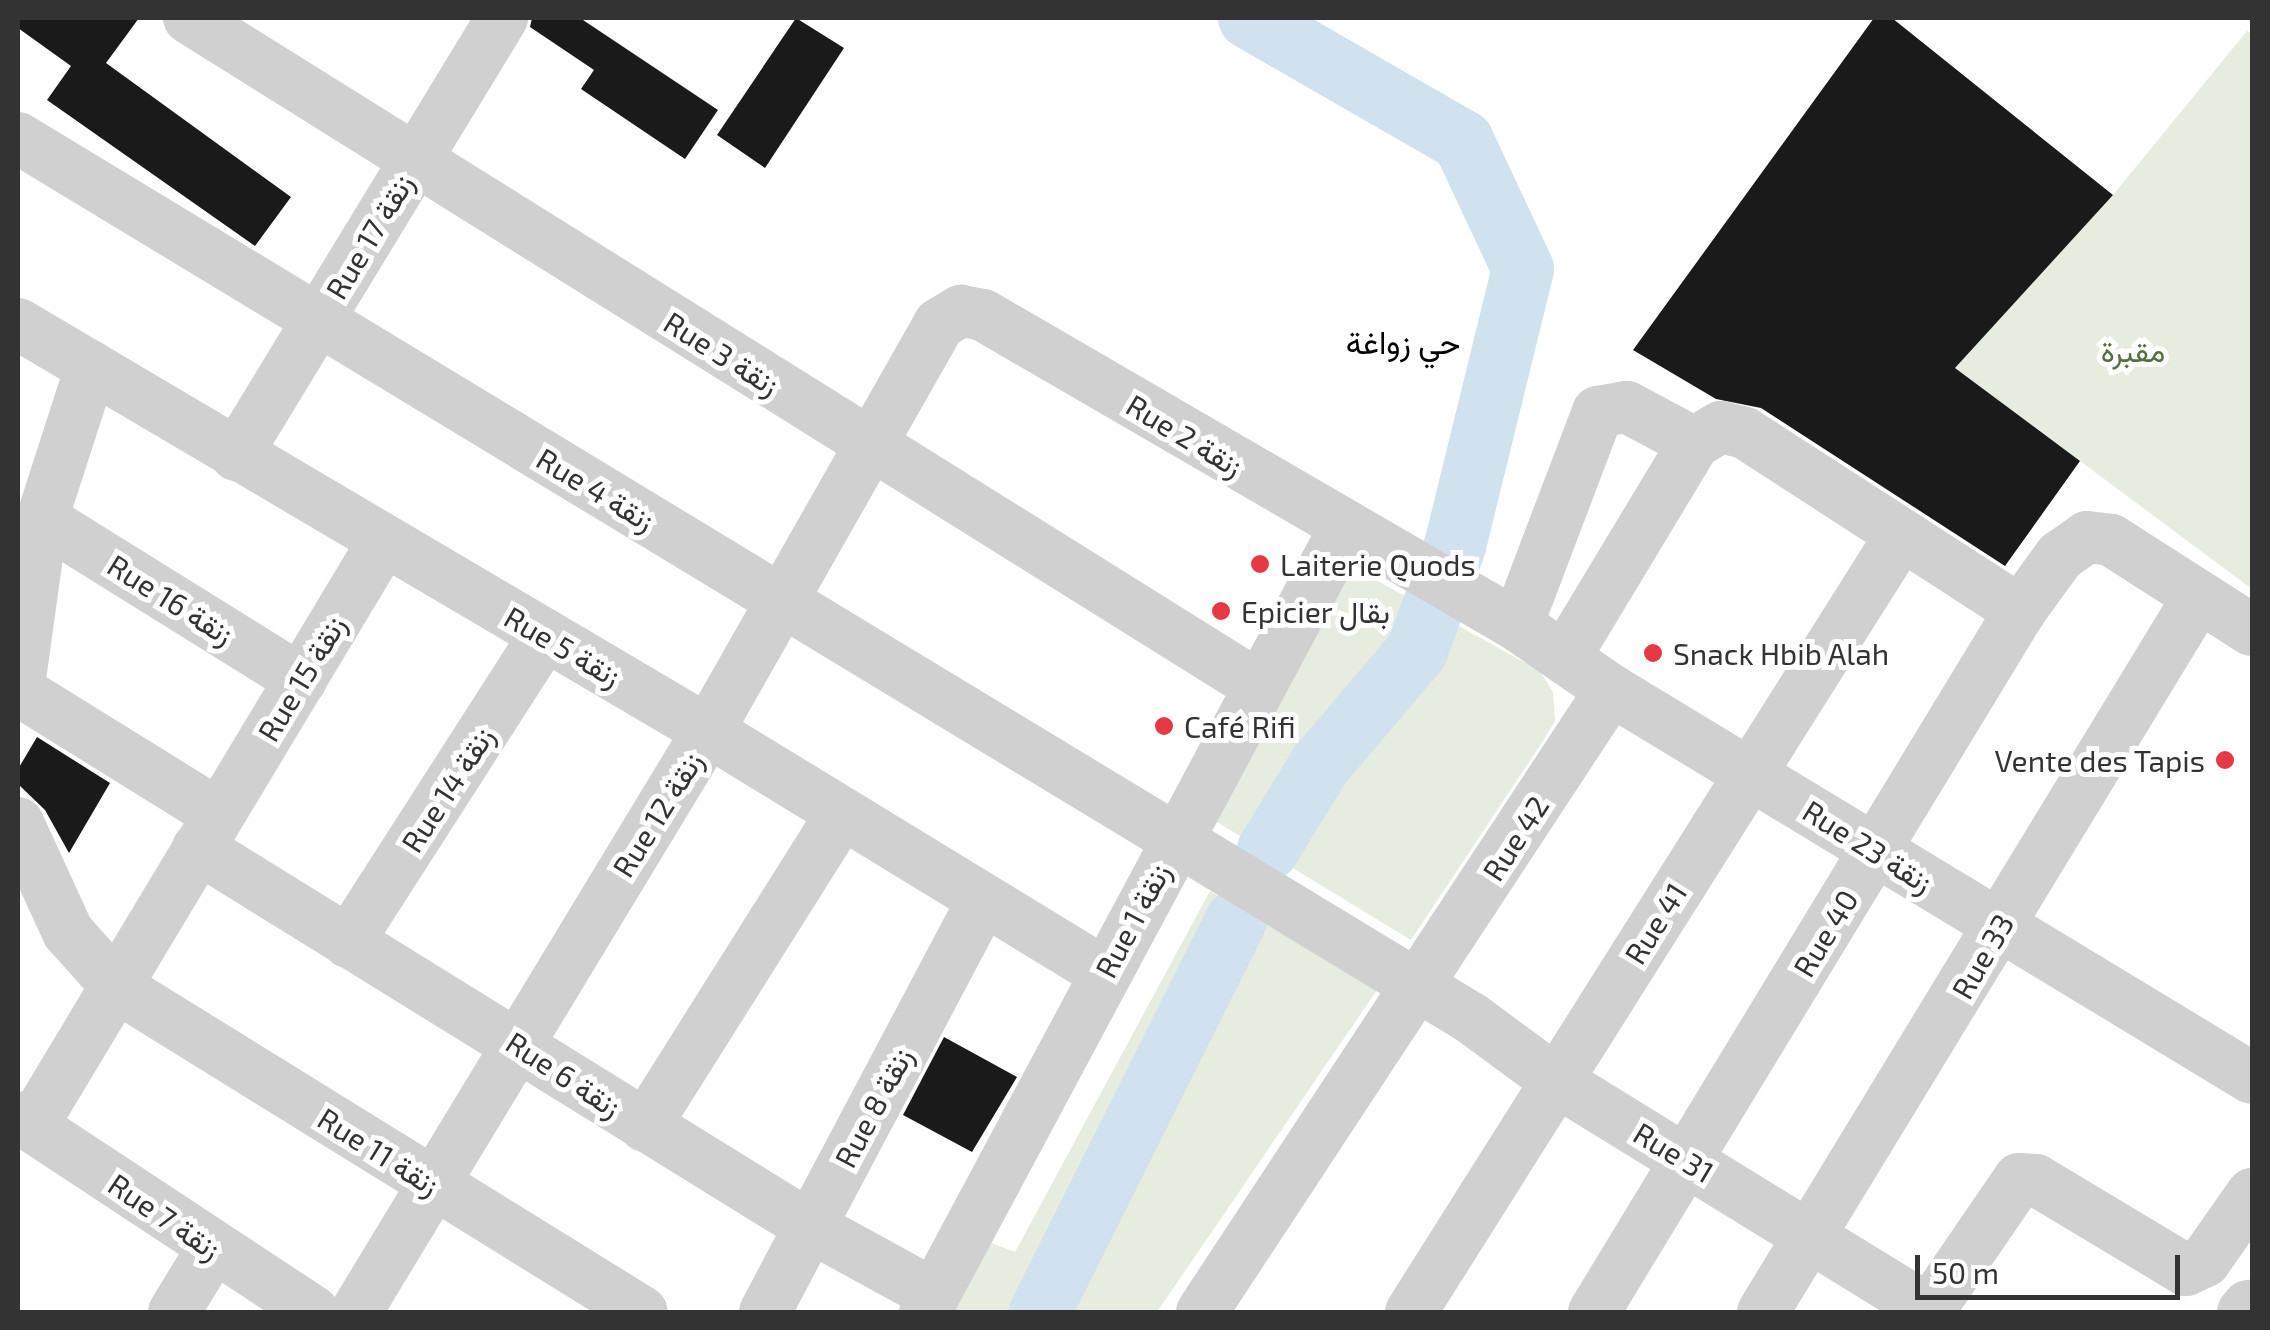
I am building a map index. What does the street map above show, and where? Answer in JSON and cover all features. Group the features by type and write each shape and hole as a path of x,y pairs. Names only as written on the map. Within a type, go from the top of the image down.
{"street":[{"name":"Rue 3 زنقة","path":"189,18 1257,685"},
{"name":"Rue 17 زنقة","path":"236,455 502,18"},
{"name":"Rue 4 زنقة","path":"21,148 782,600 1420,987"},
{"name":"Rue 12 زنقة","path":"356,1312 708,731 938,324 953,314"},
{"name":"Rue 2 زنقة","path":"953,314 984,315 1344,530 1502,616"},
{"name":"Rue 5 زنقة","path":"18,324 708,731 1105,974"},
{"path":"91,367 42,519 18,691 208,831"},
{"path":"1502,616 1598,412 1627,407 1694,443"},
{"path":"1564,658 1694,443 1721,427 1744,433 2020,611"},
{"name":"Rue 16 زنقة","path":"42,519 301,680"},
{"name":"Rue 1 زنقة","path":"929,1303 1257,685 1344,530"},
{"name":"Rue 41","path":"1411,1312 1901,535"},
{"name":"Rue 40","path":"1594,1312 2020,611 2060,556 2088,537 2111,540 2198,598"},
{"name":"Rue 15 زنقة","path":"24,1121 117,987 384,542"},
{"path":"2198,598 2252,630"},
{"name":"Rue 33","path":"1764,1312 2198,598"},
{"name":"Rue 23 زنقة","path":"1502,616 1610,690 2252,1078"},
{"name":"Rue 14 زنقة","path":"348,942 545,636"},
{"name":"Rue 42","path":"1214,1308 1610,690"},
{"path":"645,1126 842,813"},
{"path":"18,823 68,932 117,987"},
{"name":"Rue 6 زنقة","path":"208,831 348,942 929,1303"},
{"name":"Rue 8 زنقة","path":"766,1312 982,902"},
{"name":"Rue 11 زنقة","path":"117,987 642,1312"},
{"name":"Rue 31","path":"1420,987 1555,1080 1812,1234 1930,1312"},
{"name":"Rue 7 زنقة","path":"24,1121 314,1312"},
{"path":"1930,1312 2019,1179 2036,1180 2186,1270 2205,1261 2252,1194"},
{"path":"174,1312 212,1248"}],"green space":[{"name":"مقبرة","path":"2247,31 2252,34 2252,589 1955,368 2113,195"},
{"path":"1349,565 1540,671 1553,692 1555,721 1411,940 1212,819"},
{"path":"1210,891 1377,990 1157,1312 950,1312 989,1242 1015,1252"}],"building":[{"path":"18,18 139,18 106,63 291,197 255,246 47,100 71,66 18,28"},
{"path":"532,18 580,18 718,110 685,159 581,89 594,70 530,27"},
{"path":"796,18 844,48 765,168 717,135"},
{"path":"1874,18 1892,18 2113,195 1955,368 2080,461 2005,566 1761,408 1716,399 1633,350"},
{"path":"37,737 110,783 69,853 45,810 18,784 18,769"},
{"path":"944,1037 1017,1077 972,1152 903,1115"}],"waterway":[{"path":"1249,18 1463,141 1523,269 1455,546 1417,651 1320,765 1268,850"},
{"path":"1040,1312 1236,920"}],"place":[{"name":"Laiterie Quods","path":"1260,564"},
{"name":"Epicier بقال","path":"1221,611"},
{"name":"Snack Hbib Alah","path":"1653,653"},
{"name":"Café Rifi","path":"1164,726"},
{"name":"Vente des Tapis","path":"2225,760"}],"district":[{"name":"حي زواغة","path":"1403,341"}]}
